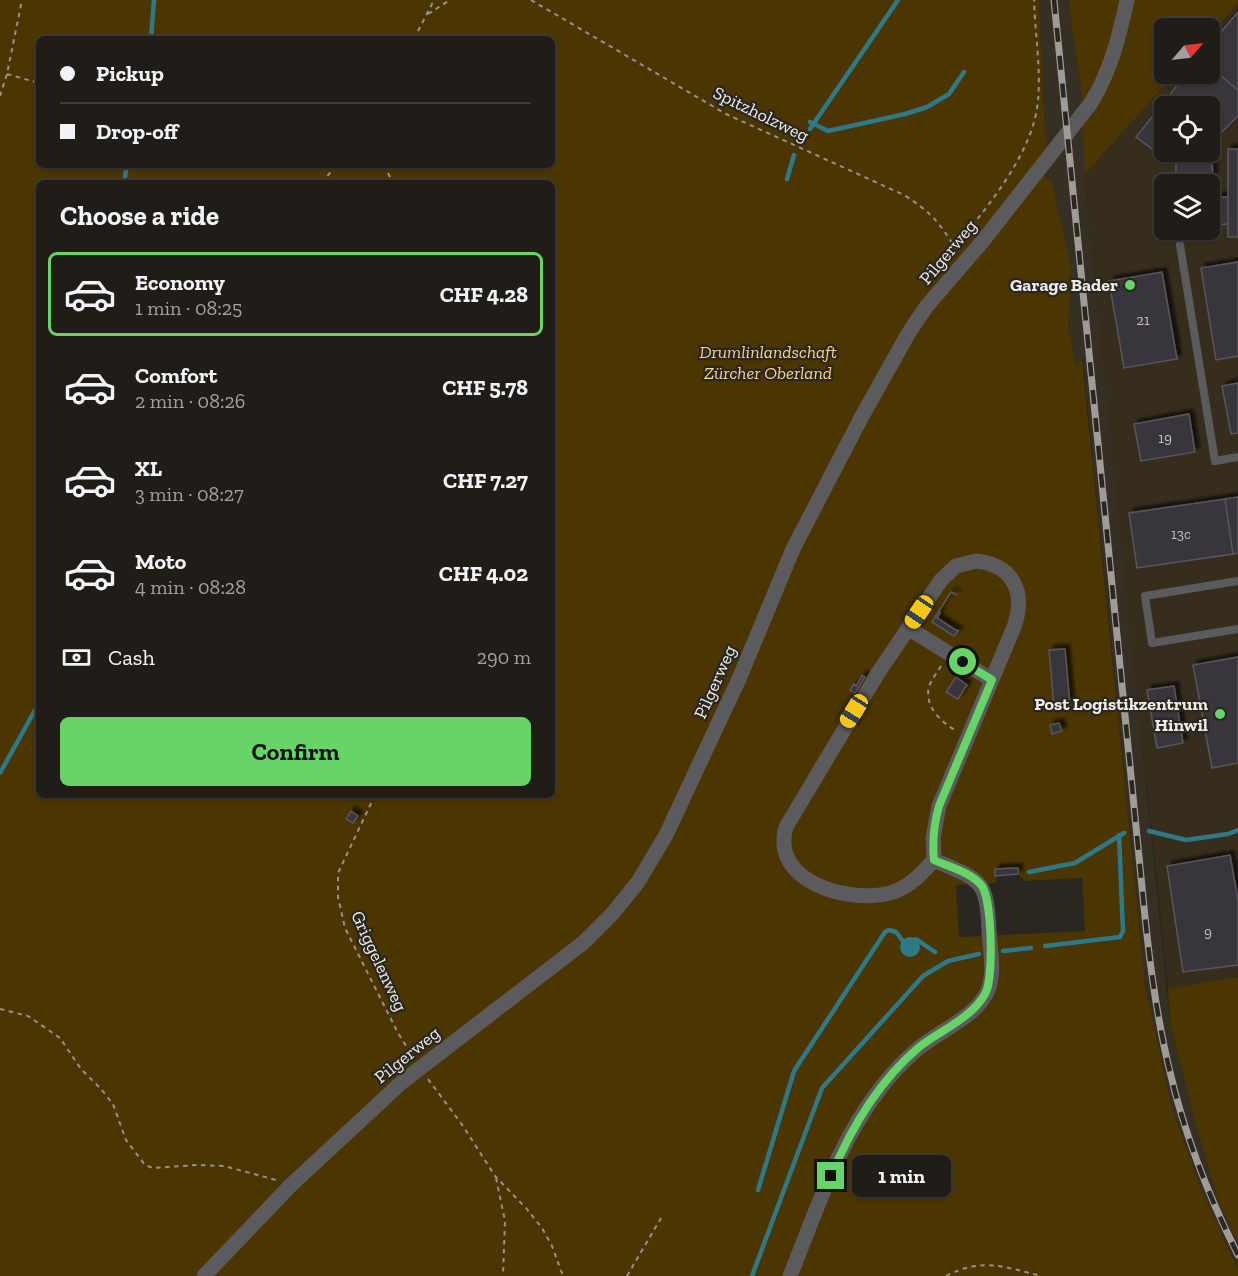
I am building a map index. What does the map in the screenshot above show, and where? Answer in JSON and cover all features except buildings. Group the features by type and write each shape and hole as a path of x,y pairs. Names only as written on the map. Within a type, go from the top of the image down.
{"street":[{"name":"Pilgerweg","path":"204,1276 291,1185 419,1068 576,949 613,913 639,882 680,808 739,679 793,549 861,418 916,321 1091,103 1109,69 1118,42 1127,0"},
{"path":"976,561 996,565 1004,571 1017,587 1020,608 992,680 937,815 933,838 934,860 915,880 896,891 881,895 854,895 824,888 803,877 787,859 783,843 790,818 873,681 941,580 956,566 976,561"},
{"path":"908,628 992,680"},
{"path":"790,1276 839,1157 869,1103 906,1059 974,1008 987,991 991,976 991,957 988,903 984,891 973,878 934,860"}],"lane":[{"path":"1180,245 1215,461 1238,457"},
{"path":"1238,581 1145,596 1152,643 1238,629"}],"path":[{"path":"0,96 7,74 22,0"},
{"path":"416,36 434,0"},
{"path":"426,15 450,0"},
{"name":"Spitzholzweg","path":"531,0 726,114 904,195 932,214 964,263"},
{"path":"955,247 1005,179 1031,132 1038,99 1034,0"},
{"path":"7,74 36,82"},
{"path":"324,180 334,168"},
{"path":"949,653 931,683 930,701 944,723 969,735"},
{"name":"Griggelenweg","path":"374,798 338,873 338,897 345,928 398,1033 419,1068 463,1125 495,1176"},
{"path":"0,1009 28,1016 62,1040 81,1069 114,1106 126,1140 145,1165 153,1168 224,1166 245,1170 291,1185"},
{"path":"495,1176 505,1221 503,1276"},
{"path":"495,1176 542,1228 552,1246 563,1276"},
{"path":"627,1276 661,1218"},
{"path":"946,1276 964,1267 988,1264 1042,1276"}],"shaded area":[{"path":"1039,0 1068,0 1081,88 1087,198 1170,1023 1219,1204 1238,1243 1238,1269 1200,1187 1171,1104 1145,984 1083,360 1076,365 1068,327 1071,267 1042,175 1050,157 1045,133"},
{"path":"1238,4 1238,977 1168,989 1132,656 1085,174 1154,97 1154,162 1220,162 1220,96 1155,96 1166,84 1220,84 1220,24"}],"green space":[{"name":"Drumlinlandschaft Zürcher Oberland","path":"0,0 1039,0 1045,133 1050,157 1042,174 1052,183 1071,267 1068,327 1076,365 1082,359 1145,984 1171,1104 1200,1187 1238,1269 1238,1276 0,1276","holes":["1017,868 1018,874 1025,881 1082,878 1085,931 959,937 956,885 996,883 995,869"]},
{"path":"1068,0 1238,0 1238,4 1220,24 1220,18 1154,18 1154,84 1166,84 1085,174 1081,88"},
{"path":"1238,977 1238,1243 1219,1204 1198,1132 1170,1023 1168,989"}],"water":[{"path":"910,937 917,940 920,947 917,954 910,957 903,954 900,947 903,940"}],"waterway":[{"path":"151,36 154,0"},
{"path":"810,129 898,0"},
{"path":"810,122 828,131 927,107 949,94 964,72"},
{"path":"787,179 794,155"},
{"path":"124,180 126,168"},
{"path":"0,773 36,708"},
{"path":"1149,831 1186,840 1228,834 1238,830"},
{"path":"1029,872 1075,863 1124,833"},
{"path":"1045,946 1120,937 1123,931 1119,835"},
{"path":"758,1190 794,1071 885,932 889,930 896,932 902,940"},
{"path":"916,939 935,952"},
{"path":"1003,951 1031,948"},
{"path":"752,1276 822,1088 923,976 948,961 979,954"}],"railway":[{"path":"1054,0 1144,910 1153,980 1165,1049 1190,1143 1217,1211 1238,1255"}],"place":[{"name":"Garage Bader","path":"1130,285"},
{"name":"Post Logistikzentrum Hinwil","path":"1220,714"}],"route":[{"path":"831,1176 856,1124 884,1084 918,1048 974,1008 981,1001 989,984 991,968 988,903 984,891 973,878 934,860 934,823 939,806 992,680 963,662"}]}
